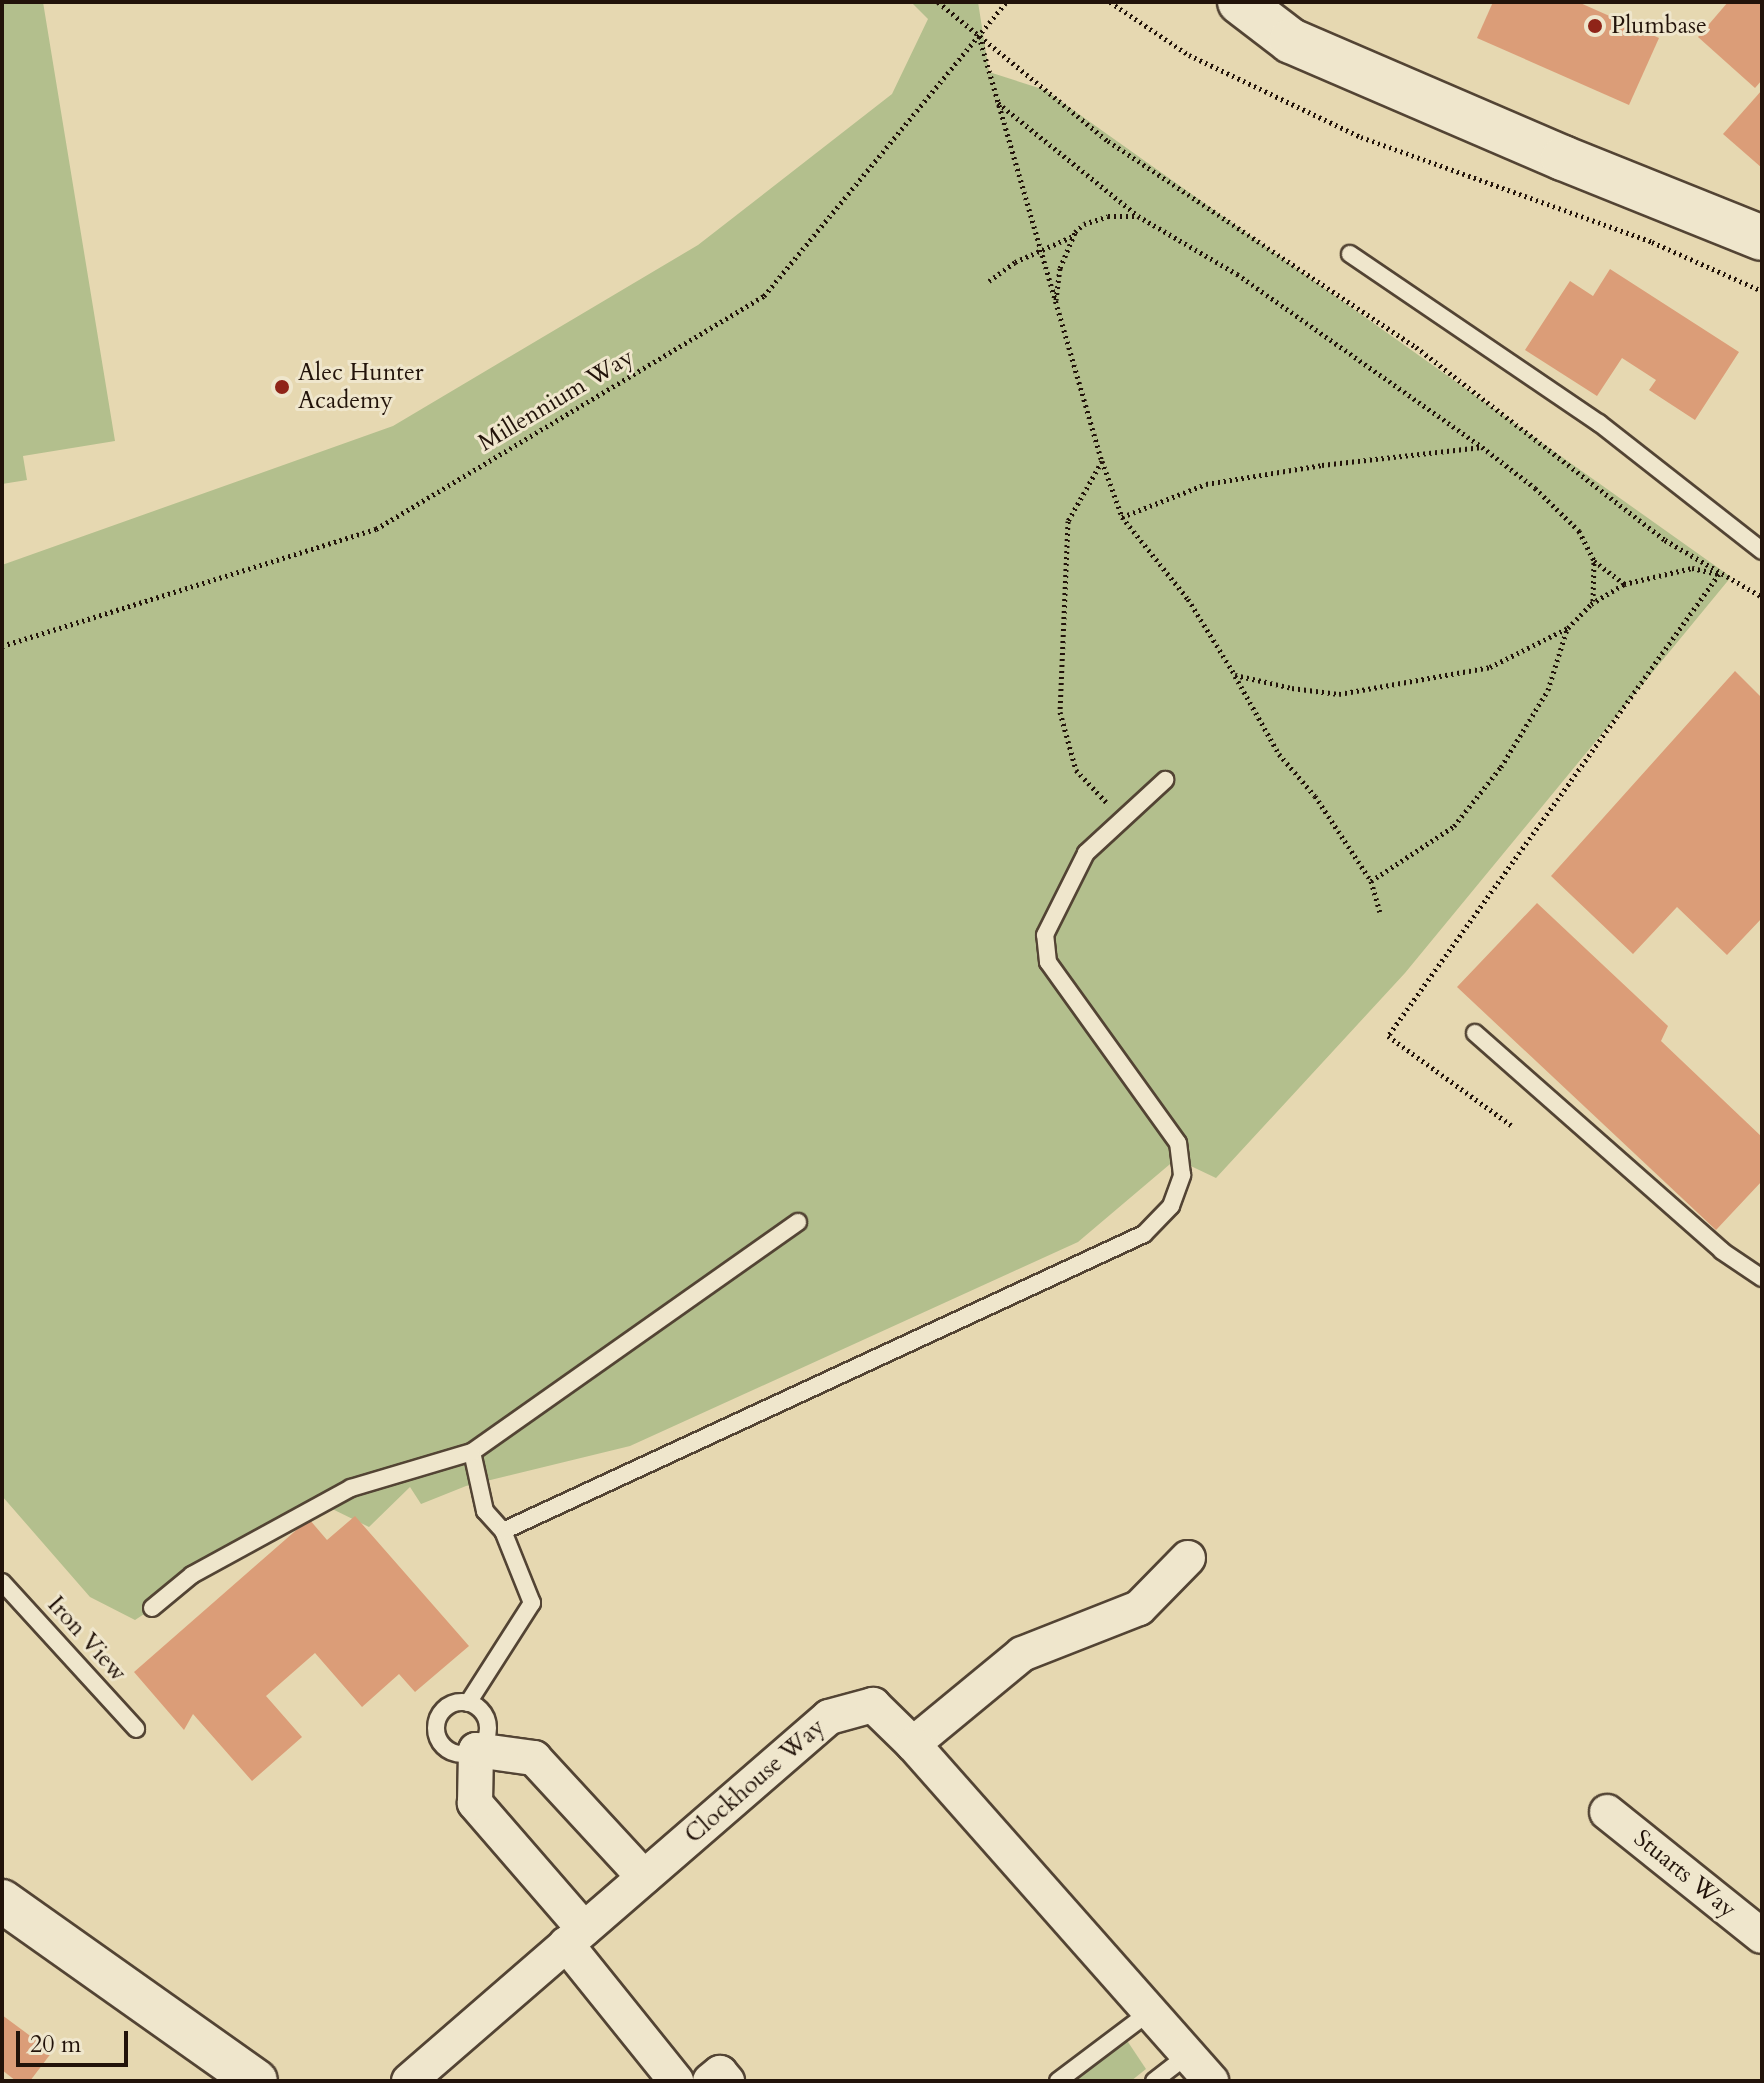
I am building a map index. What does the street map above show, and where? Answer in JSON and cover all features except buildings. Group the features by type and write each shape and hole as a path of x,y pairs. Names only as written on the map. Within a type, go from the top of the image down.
{"main road":[{"path":"1240,2 1291,41 1548,152 1762,238"}],"street":[{"path":"913,1744 1022,1654 1139,1608 1188,1558"},
{"name":"Clockhouse Way","path":"409,2081 829,1717 873,1705 913,1744 1211,2081"},
{"path":"644,1877 534,1758 476,1750 475,1803 575,1937 676,2081"},
{"name":"Stuarts Way","path":"1607,1812 1762,1936"},
{"path":"2,1901 256,2081"},
{"path":"710,2081 720,2073 727,2081"}],"lane":[{"path":"1350,254 1599,423 1762,551"},
{"path":"503,1531 1144,1234 1171,1206 1182,1175 1178,1143 1048,962 1045,935 1086,853 1165,780"},
{"path":"1475,1033 1722,1251 1762,1278"},
{"path":"152,1608 192,1575 351,1488 472,1452 798,1222"},
{"path":"468,1703 482,1712 486,1736 476,1750 459,1754 451,1752 443,1747 436,1732 445,1709 468,1703 532,1603 503,1531 485,1511 472,1452"},
{"name":"Iron View","path":"2,1582 136,1729"},
{"path":"1058,2081 1151,2011"},
{"path":"1154,2081 1189,2054"}],"path":[{"path":"938,2 1108,141 1416,347 1665,540 1719,574"},
{"name":"Millennium Way","path":"2,646 376,529 764,296 1006,2"},
{"path":"1110,2 1189,55 1361,137 1652,242 1762,291"},
{"path":"979,35 1039,251 1102,461 1122,517 1188,599 1279,754 1315,796 1371,881 1380,912"},
{"path":"997,103 1138,216 1237,274 1482,447 1535,488 1579,531 1594,561 1624,584"},
{"path":"1055,304 1060,268 1073,236 1084,224 1108,216 1138,216"},
{"path":"989,281 1015,262 1073,236"},
{"path":"1122,517 1206,484 1322,465 1482,447"},
{"path":"1102,461 1068,521 1060,712 1076,770 1122,820"},
{"path":"1593,602 1594,561"},
{"path":"1235,675 1339,694 1490,667 1568,628 1593,602 1624,584 1692,568 1731,577 1762,597"},
{"path":"1511,1125 1388,1036 1719,574"},
{"path":"1371,881 1454,826 1501,767 1548,690 1568,628"}],"green space":[{"path":"2,2 43,2 115,441 23,456 27,480 2,484"},
{"path":"911,2 978,2 989,72 1045,90 1731,577 1405,973 1216,1178 1176,1159 1078,1242 630,1446 466,1486 421,1504 410,1487 369,1527 316,1501 135,1620 90,1597 2,1496 2,565 393,426 698,245 892,94 928,19"},
{"path":"1126,2039 1146,2069 1131,2081 1073,2081"}],"place":[{"name":"Plumbase","path":"1595,26"},
{"name":"Alec Hunter Academy","path":"282,387"}]}
